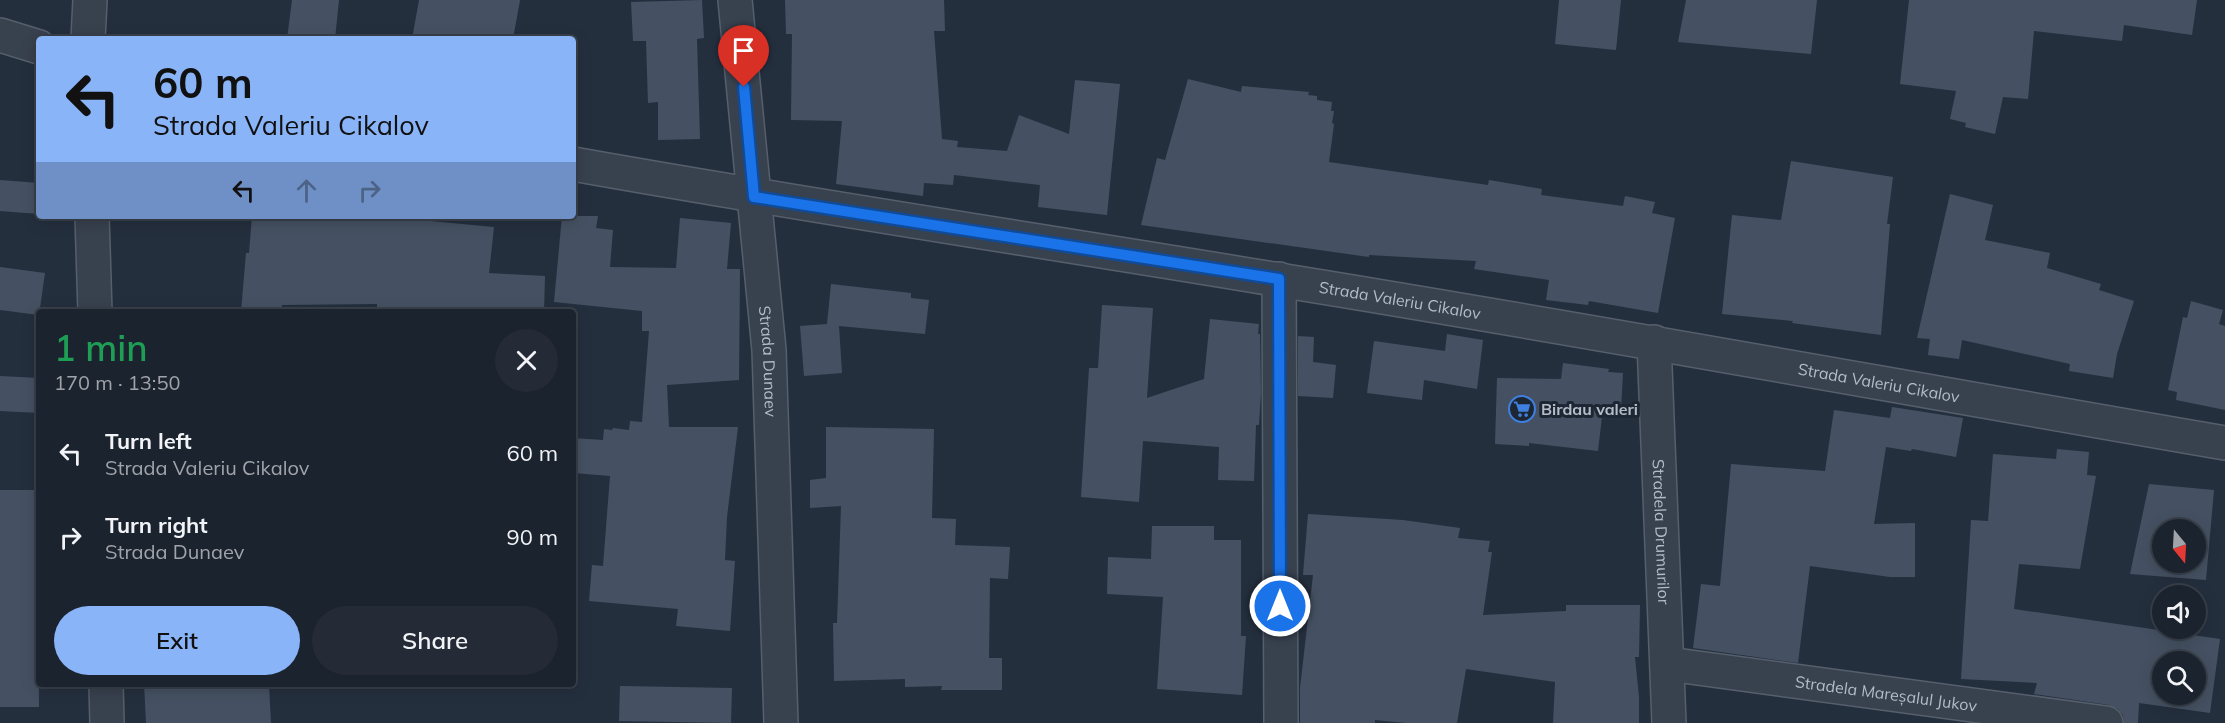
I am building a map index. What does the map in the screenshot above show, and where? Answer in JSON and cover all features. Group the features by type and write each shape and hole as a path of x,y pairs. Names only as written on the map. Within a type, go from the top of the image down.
{"street":[{"path":"88,36 90,0"},
{"name":"Strada Dunaev","path":"735,0 769,350 781,723"},
{"path":"0,35 36,46"},
{"name":"Strada Valeriu Cikalov","path":"576,165 754,197 1279,279 1654,342 2225,443"},
{"path":"92,219 94,309"},
{"path":"1279,279 1281,723"},
{"name":"Stradela Drumurilor","path":"1654,342 1669,723"},
{"name":"Stradela Mareșalul Jukov","path":"1668,664 2106,723"},
{"path":"106,687 107,723"}],"building":[{"path":"292,0 339,0 335,36 287,36"},
{"path":"419,0 520,0 514,36 413,36"},
{"path":"702,0 704,38 697,39 700,139 658,140 658,102 648,103 646,41 633,41 631,2"},
{"path":"785,0 944,0 945,31 934,31 942,139 958,141 957,147 1007,151 1019,115 1069,134 1075,80 1120,84 1107,215 1038,207 1040,185 954,175 953,185 924,183 923,196 836,184 842,121 791,120 792,34 786,34"},
{"path":"1559,0 1621,0 1616,50 1555,44"},
{"path":"1686,0 1817,0 1811,54 1678,42"},
{"path":"1909,0 2197,0 2192,35 2124,25 2122,41 2034,31 2028,99 2003,97 1995,134 1965,127 1966,123 1950,119 1956,91 1900,84"},
{"path":"1188,79 1241,92 1242,86 1309,92 1308,95 1317,96 1317,100 1332,102 1331,111 1334,111 1332,123 1334,124 1329,162 1488,185 1489,180 1542,189 1541,195 1623,206 1625,196 1655,202 1652,213 1675,218 1658,313 1589,301 1588,305 1546,300 1549,280 1474,269 1476,261 1369,255 1369,257 1141,225 1157,158 1165,160"},
{"path":"1791,161 1893,177 1887,224 1890,224 1881,335 1792,323 1793,321 1722,314 1732,215 1781,220"},
{"path":"0,180 36,183 36,214 0,211"},
{"path":"1950,194 1993,205 1985,240 2050,253 2047,268 2101,284 2099,290 2134,301 2117,354 2113,378 2069,371 2070,364 1962,340 1959,359 1928,355 1930,339 1917,338"},
{"path":"576,216 598,216 596,228 613,230 610,267 676,268 680,218 731,223 727,269 740,269 739,380 667,385 669,427 738,427 727,517 725,560 735,561 730,631 676,626 678,609 589,601 592,565 603,566 610,476 576,473 576,438 603,440 604,429 629,430 630,421 642,422 649,331 642,331 642,311 554,302 562,219 576,219"},
{"path":"252,219 409,219 494,227 489,273 545,276 544,309 377,309 377,304 282,305 281,309 241,309 246,253 249,253"},
{"path":"0,267 45,273 40,309 36,309 36,315 0,310"},
{"path":"831,284 911,293 911,298 929,300 925,334 839,326 842,373 804,376 800,326 827,324"},
{"path":"2191,301 2223,310 2219,324 2225,326 2225,410 2176,400 2177,392 2168,390 2183,317 2187,318"},
{"path":"1102,305 1153,308 1147,398 1204,379 1210,319 1259,324 1261,393 1259,425 1256,425 1254,481 1218,480 1219,447 1143,441 1139,502 1081,497 1089,368 1098,368"},
{"path":"1447,334 1483,340 1477,389 1424,380 1422,400 1367,393 1374,341 1445,351"},
{"path":"1298,336 1314,337 1313,362 1336,365 1333,398 1298,396"},
{"path":"1563,363 1623,373 1621,409 1603,408 1598,451 1529,443 1529,446 1495,444 1497,378 1561,379"},
{"path":"0,376 36,378 36,413 0,411"},
{"path":"1892,407 1963,418 1956,457 1886,447 1874,524 1915,523 1915,577 1890,577 1810,566 1798,663 1693,648 1701,584 1720,586 1731,464 1825,471 1834,410 1890,418"},
{"path":"826,427 934,429 932,518 956,519 955,545 1010,547 1008,579 990,578 989,658 1002,658 1002,690 941,690 942,686 905,687 905,679 834,681 833,623 837,623 841,506 810,508 810,480 826,478"},
{"path":"2057,449 2089,452 2087,475 2096,476 2080,569 2019,564 2014,609 2152,629 2152,639 2206,639 2206,637 2220,639 2210,713 2153,705 2206,705 2206,651 2152,651 2152,705 2139,703 2138,723 2124,723 2123,715 2118,709 2109,705 2034,694 2037,683 1961,679 1971,520 1988,521 1993,454 2056,459"},
{"path":"2149,484 2214,490 2206,580 2130,574"},
{"path":"0,490 36,490 36,687 39,687 39,707 0,707"},
{"path":"1308,514 1403,520 1460,528 1458,538 1490,541 1488,552 1492,552 1483,615 1566,611 1566,605 1640,605 1639,657 1635,657 1639,723 1553,723 1555,682 1466,669 1457,723 1406,723 1375,720 1375,723 1300,723 1300,688 1313,575 1303,575"},
{"path":"1152,526 1214,526 1214,540 1241,540 1241,636 1246,636 1242,695 1157,689 1163,597 1107,594 1108,557 1151,559"},
{"path":"620,686 732,688 731,723 619,721"},
{"path":"144,687 269,687 271,723 146,723"}],"place":[{"name":"Birdau valeri","path":"1522,409"}],"route":[{"path":"744,87 754,197 1279,279 1280,606"}]}
